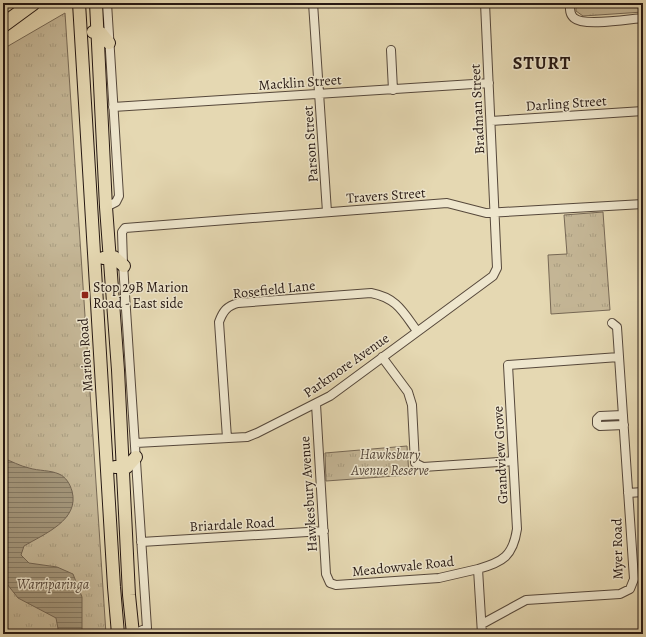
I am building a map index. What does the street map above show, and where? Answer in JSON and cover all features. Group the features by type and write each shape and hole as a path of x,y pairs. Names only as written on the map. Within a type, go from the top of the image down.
{"highway":[{"path":"3,25 33,3"}],"main road":[{"name":"Marion Road","path":"79,3 95,283 118,634"},
{"path":"96,3 106,206 118,370 121,468 133,634"},
{"path":"81,47 90,34 97,31"},
{"path":"97,31 104,35 109,43"},
{"path":"90,198 99,205 106,206"},
{"path":"95,283 100,272 101,259 109,256 117,258 124,266"},
{"path":"102,386 106,389 110,388 118,370"},
{"path":"106,458 113,466 121,468 129,466 136,456"}],"street":[{"path":"106,206 116,202 119,197 107,3"},
{"name":"Parson Street","path":"313,3 327,212"},
{"name":"Bradman Street","path":"485,3 495,213"},
{"path":"570,3 570,13 574,18 585,22 643,18"},
{"path":"391,50 393,90"},
{"name":"Macklin Street","path":"113,107 489,83"},
{"name":"Darling Street","path":"490,121 643,111"},
{"name":"Travers Street","path":"124,266 122,232 125,228 130,226 447,203 486,213 643,204"},
{"name":"Parkmore Avenue","path":"136,443 247,437 316,404 494,276 497,268 495,213"},
{"path":"124,266 136,443 146,628 133,634"},
{"name":"Rosefield Lane","path":"227,438 219,322 222,313 229,306 238,303 371,293 384,296 398,305 417,331"},
{"name":"Myer Road","path":"482,624 526,600 620,594 630,589 634,579 624,425 617,326 612,323"},
{"path":"382,357 408,392 412,405 415,463 423,467 513,461"},
{"name":"Grandview Grove","path":"478,569 492,565 504,559 511,551 515,541 517,529 508,365 619,357"},
{"name":"Hawkesbury Avenue","path":"316,404 326,574 330,583"},
{"path":"623,415 600,416 597,419 597,424 600,426 624,425"},
{"path":"628,493 643,492"},
{"name":"Briardale Road","path":"141,542 324,531"},
{"path":"478,569 482,634"},
{"name":"Meadowvale Road","path":"330,583 336,585 439,578 478,569"}],"green space":[{"path":"576,3 643,3 643,12 583,16 576,11"},
{"name":"Warriparinga","path":"65,13 106,634 3,634 3,49"},
{"path":"603,212 610,310 551,314 548,255 567,254 564,215"},
{"name":"Hawksbury Avenue Reserve","path":"407,446 409,475 326,481 325,453"}],"shaded area":[{"path":"3,458 26,467 59,474 66,479 70,486 73,501 71,510 66,518 50,531 24,546 21,555 29,563 57,567 73,574 82,597 82,634 59,634 56,618 18,598 7,584 3,566"}],"place":[{"name":"Stop 29B Marion Road - East side","path":"85,295"}],"district":[{"name":"STURT","path":"542,63"}]}
